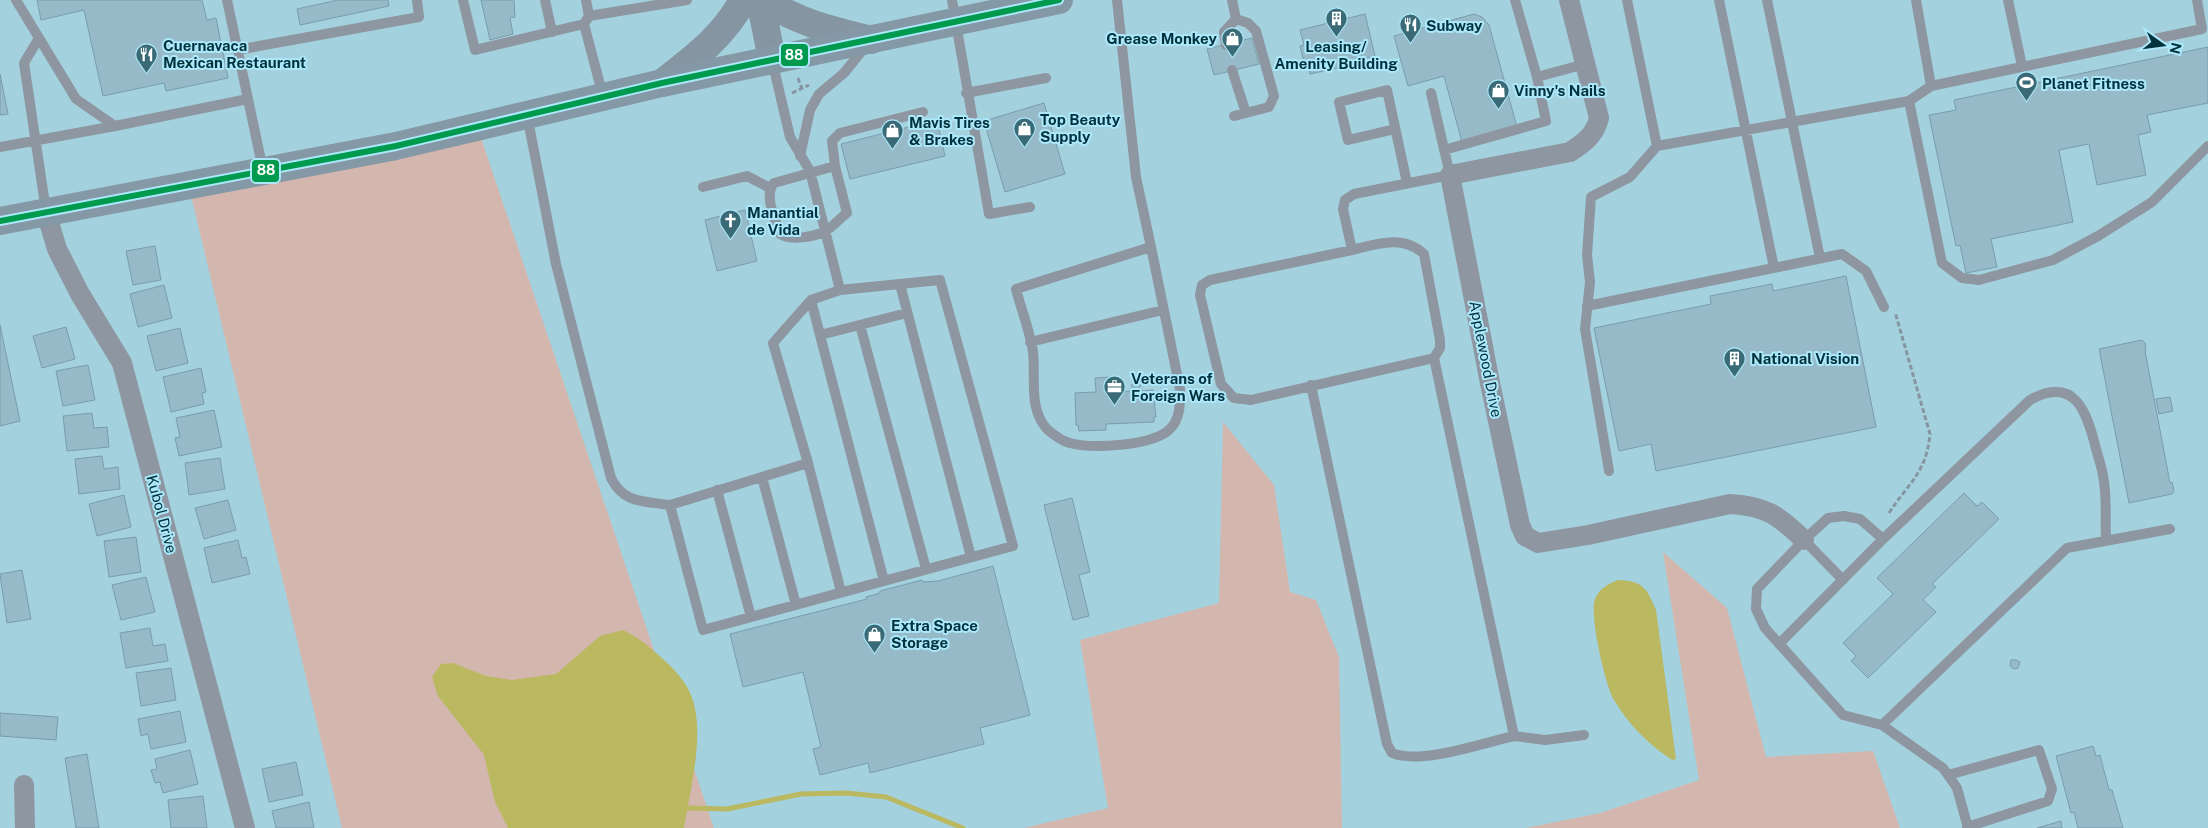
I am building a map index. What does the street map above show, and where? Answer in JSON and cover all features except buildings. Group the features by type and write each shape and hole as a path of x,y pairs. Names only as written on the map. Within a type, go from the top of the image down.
{"main road":[{"path":"0,221 396,146 603,96 772,59 871,40 954,11 1059,0"}],"street":[{"path":"662,83 709,47 733,18 744,0"},
{"path":"760,0 772,59"},
{"path":"764,0 785,14 809,24 871,40"},
{"path":"1450,175 1570,152 1582,144 1597,127 1599,118 1569,0"},
{"name":"Applewood Drive","path":"1450,175 1490,383 1520,525 1524,536 1538,543 1550,542 1730,504 1753,505 1780,518 1804,540"},
{"name":"Kubol Drive","path":"46,212 57,249 72,279 122,363 245,828"},
{"path":"24,785 25,828"}],"lane":[{"path":"16,0 76,99 115,126"},
{"path":"227,0 264,171"},
{"path":"238,50 420,17 417,0"},
{"path":"463,0 474,50 552,32 587,20 687,0"},
{"path":"545,0 552,32"},
{"path":"586,0 587,20 603,96"},
{"path":"1117,0 1136,178 1151,248 1163,310 1180,389 1179,413 1170,429 1148,440 1111,445 1069,443 1047,429 1038,412 1033,388 1033,352 1016,289 1151,248"},
{"path":"1232,0 1236,19"},
{"path":"1444,150 1546,121 1537,77 1515,0"},
{"path":"1627,0 1657,146"},
{"path":"1719,0 1744,130 1774,268"},
{"path":"1767,0 1820,258"},
{"path":"1916,0 1931,86"},
{"path":"2008,0 2022,66"},
{"path":"1609,471 1585,330 1590,282 1587,255 1592,197 1630,177 1657,146 1909,101 1931,86 2205,28 2197,0"},
{"path":"954,11 966,93 989,214 1030,207"},
{"path":"1226,44 1224,32 1236,19"},
{"path":"1234,116 1269,107 1274,96 1256,31 1248,23 1236,19"},
{"path":"39,38 24,63 34,141 46,212"},
{"path":"800,156 810,110 819,94 844,73 871,40"},
{"path":"772,59 790,137 810,172 840,290"},
{"path":"1537,77 1585,64"},
{"path":"1232,70 1246,113"},
{"path":"966,93 1046,78"},
{"path":"1395,129 1348,140 1339,102 1387,90 1407,183"},
{"path":"1352,250 1343,209 1345,200 1354,194 1450,175 1431,93"},
{"path":"0,147 248,99"},
{"path":"1909,101 1942,263 1962,278 1978,280 2053,260 2098,236 2152,202 2208,146"},
{"path":"835,166 774,183 770,188 769,196 780,234 785,238 825,231 846,213 835,166 832,141 840,133 923,112"},
{"path":"527,114 556,264 611,478 616,488 630,499 670,505 808,463"},
{"path":"704,187 747,176 770,188"},
{"path":"1434,358 1252,400 1234,398 1221,384 1200,295 1202,285 1210,280 1387,242 1405,242 1417,247 1424,254 1440,340 1440,348 1434,358 1514,736"},
{"path":"1587,306 1842,254 1866,271 1888,304"},
{"path":"670,505 703,630 1013,546 940,280 840,290 811,300 773,343 808,463 841,592"},
{"path":"900,284 970,557"},
{"path":"811,300 884,581"},
{"path":"1030,342 1163,310"},
{"path":"820,335 908,313"},
{"path":"860,325 926,569"},
{"path":"1311,385 1387,744 1392,752 1403,757 1420,758 1514,736 1545,740 1584,735"},
{"path":"1779,644 1883,540 2030,400 2046,392 2060,393 2075,399 2089,418 2104,482 2106,540"},
{"path":"762,476 796,604"},
{"path":"717,490 751,617"},
{"path":"1883,540 1860,519 1844,516 1828,518 1757,589 1756,609 1765,628 1843,715 1882,725 1943,768 1957,788 1967,827 2048,801 2052,789 2039,750 1948,775"},
{"path":"1882,725 2067,548 2170,529"},
{"path":"1804,540 1843,580"}],"path":[{"path":"791,93 802,88 798,78"},
{"path":"1888,304 1930,434 1928,452 1923,468 1889,513 1901,524"}],"shaded area":[{"path":"478,129 714,828 342,828 188,183"},
{"path":"1223,422 1274,485 1290,592 1316,600 1339,657 1342,828 1024,828 1108,808 1080,640 1219,603"},
{"path":"1663,552 1727,608 1766,757 1873,751 1900,828 1526,828 1600,813 1699,780"},
{"path":"1618,580 1633,582 1643,587 1650,596 1656,610 1676,759 1672,760 1663,754 1633,726 1614,700 1606,680 1596,634 1594,607 1595,599 1599,592"},
{"path":"623,630 644,643 667,663 683,681 691,695 697,726 697,743 684,828 508,828 495,802 484,755 438,696 432,677 441,664 453,663 486,676 512,680 556,674 600,636"}],"waterway":[{"path":"687,808 727,809 801,794 846,793 886,797 963,828"}],"transit line":[{"name":"88","path":"0,221 396,146 662,83 1059,0"}],"place":[{"name":"Leasing/ Amenity Building","path":"1336,37"},
{"name":"Subway","path":"1410,44"},
{"name":"Grease Monkey","path":"1233,57"},
{"name":"Cuernavaca Mexican Restaurant","path":"147,73"},
{"name":"Planet Fitness","path":"2026,102"},
{"name":"Vinny's Nails","path":"1498,109"},
{"name":"Top Beauty Supply","path":"1024,147"},
{"name":"Mavis Tires & Brakes","path":"893,150"},
{"name":"Manantial de Vida","path":"731,240"},
{"name":"National Vision","path":"1735,377"},
{"name":"Veterans of Foreign Wars","path":"1115,406"},
{"name":"Extra Space Storage","path":"875,653"}]}
